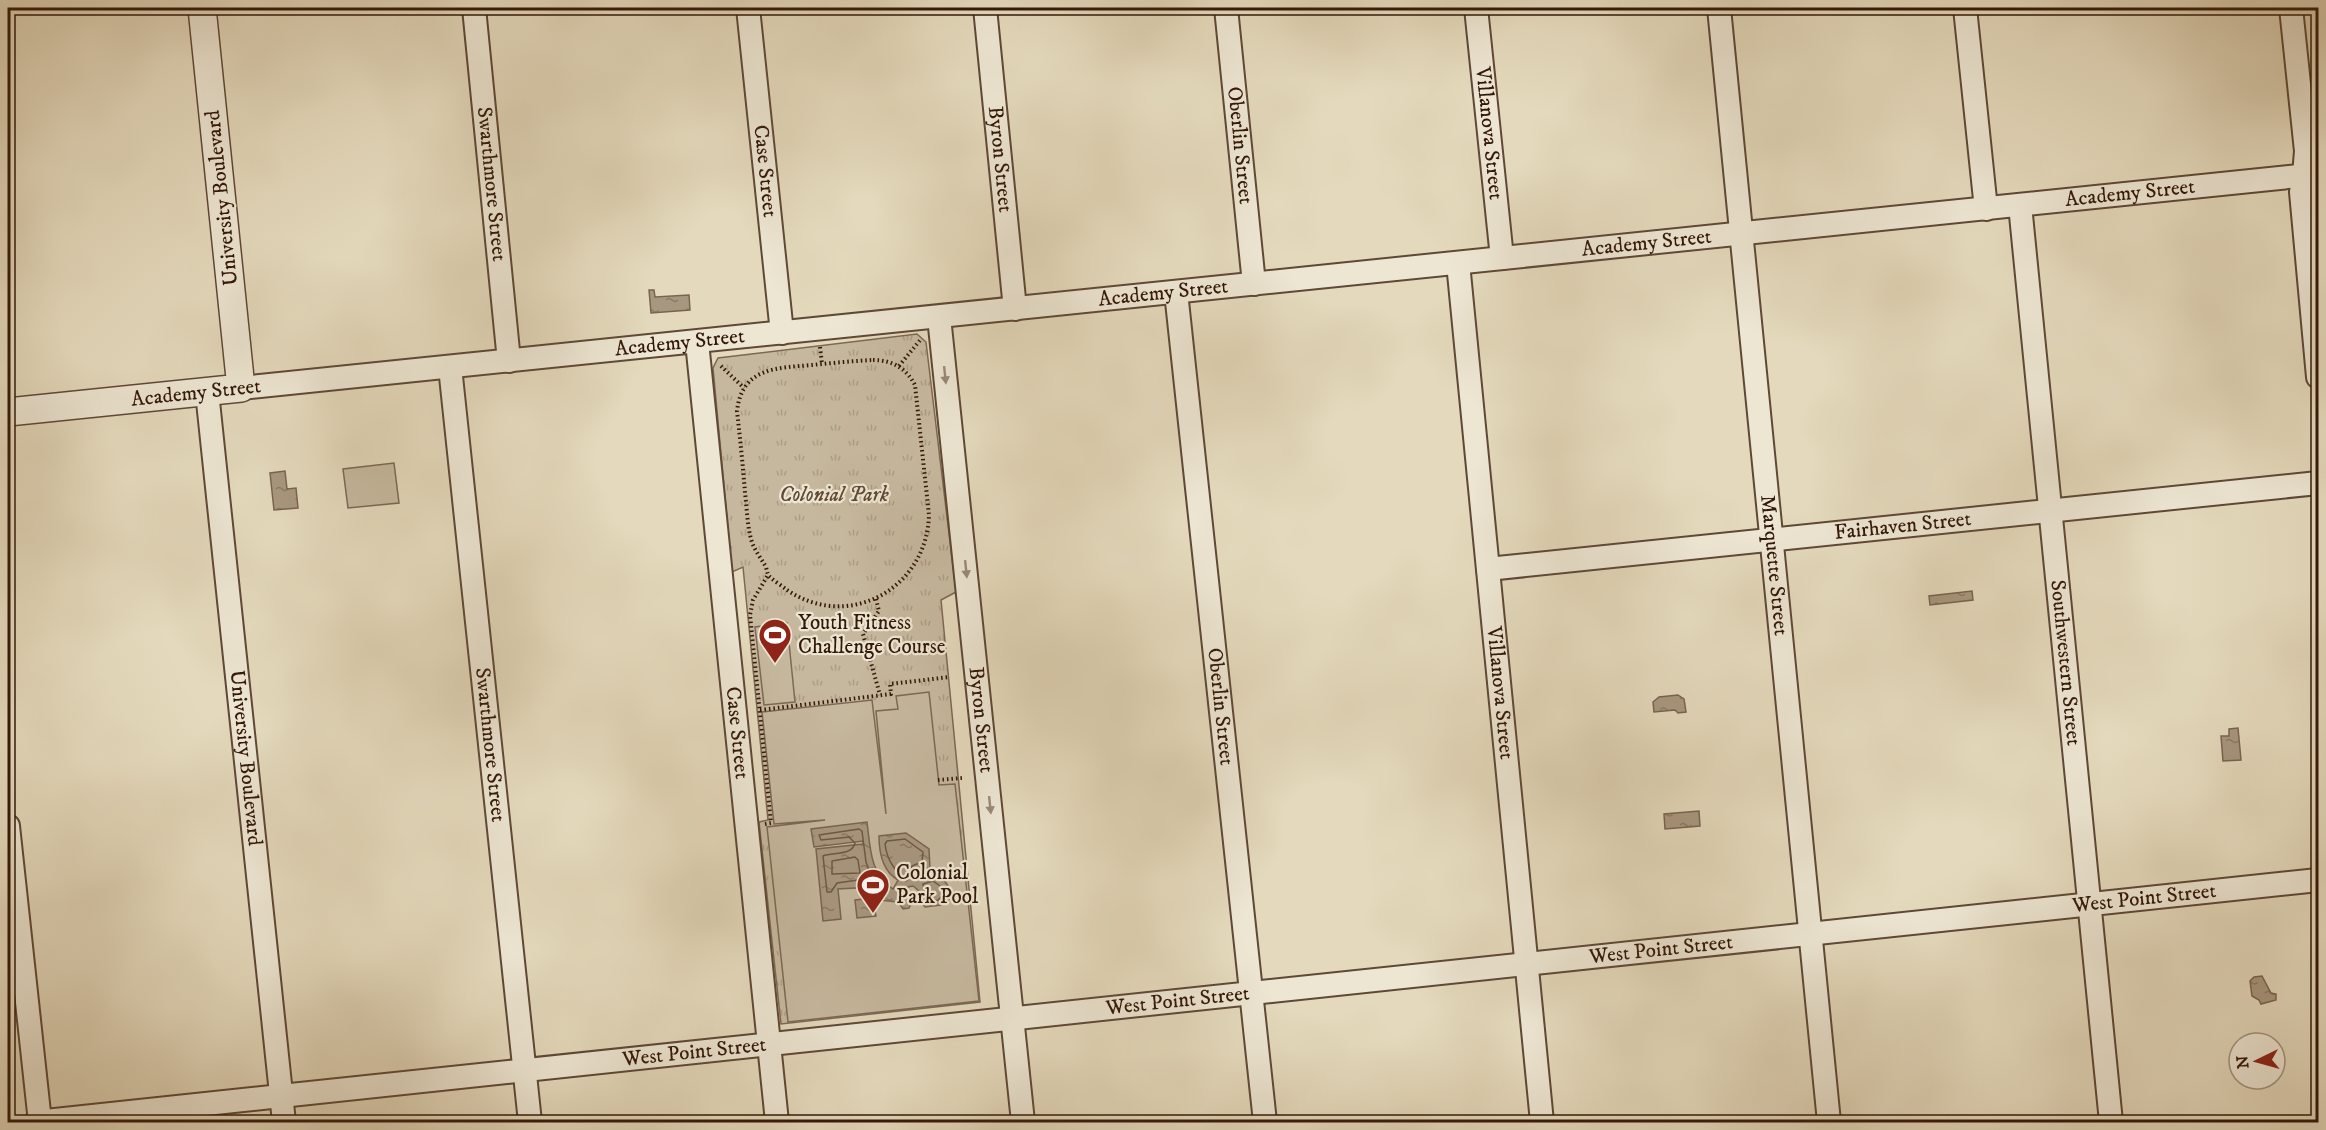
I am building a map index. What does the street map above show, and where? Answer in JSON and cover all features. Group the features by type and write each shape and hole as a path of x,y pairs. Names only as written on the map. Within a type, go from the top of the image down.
{"street":[{"name":"University Boulevard","path":"202,8 241,388"},
{"name":"Swarthmore Street","path":"474,8 509,360"},
{"name":"Case Street","path":"748,8 782,333"},
{"name":"Byron Street","path":"985,8 1015,309"},
{"name":"Oberlin Street","path":"1226,8 1254,284"},
{"name":"Villanova Street","path":"1476,8 1502,258"},
{"name":"Marquette Street","path":"1719,8 1829,1122"},
{"path":"1965,8 1986,209"},
{"path":"2291,8 2306,151 2312,175 2301,192 2319,377"},
{"name":"Academy Street","path":"8,412 2312,175"},
{"name":"Southwestern Street","path":"2020,205 2111,1122"},
{"name":"Villanova Street","path":"1458,263 1542,1122"},
{"name":"Oberlin Street","path":"1176,292 1265,1122"},
{"name":"Byron Street","path":"939,317 1023,1122"},
{"name":"Case Street","path":"697,342 777,1122"},
{"name":"Swarthmore Street","path":"450,367 530,1122"},
{"name":"University Boulevard","path":"207,392 284,1122"},
{"name":"Fairhaven Street","path":"1488,569 2319,483"},
{"path":"8,826 40,1122"},
{"name":"West Point Street","path":"36,1122 2319,880"}],"path":[{"path":"878,360 899,366 906,371 915,385 929,515 927,536 917,563 892,589 876,599 832,606 800,598 768,574 759,557 749,527 737,411 744,388 763,373 776,369 878,360"},
{"path":"876,599 879,610 863,634 880,695"},
{"path":"760,710 891,694 890,684 950,677"},
{"path":"938,780 962,778"}],"green space":[{"name":"Colonial Park","path":"917,334 926,342 956,592 941,600 980,1002 781,1024 759,822 768,820 743,567 732,572 713,368 718,358"},
{"path":"394,463 399,503 348,508 343,469"},
{"name":"Youth Fitness Challenge Course","path":"787,623 795,702 764,705 755,627"},
{"name":"Colonial Park Pool","path":"929,692 939,785 955,784 979,1001 788,1022 767,827 825,820 774,824 762,712 872,700 886,814 876,711 898,709 896,696"}],"water":[{"path":"649,290 654,290 655,297 689,295 690,310 651,313"},
{"path":"285,471 287,489 296,488 298,508 274,510 270,473"},
{"path":"1972,591 1973,600 1930,605 1929,596"},
{"path":"1678,695 1684,699 1686,712 1678,713 1675,710 1654,712 1653,702 1659,697"},
{"path":"2238,728 2241,760 2223,761 2221,736 2229,736 2229,729"},
{"path":"1699,811 1700,826 1665,829 1664,814"},
{"path":"867,822 872,859 885,883 893,889 898,880 888,872 885,866 879,836 906,833 929,849 930,868 917,869 914,874 918,877 941,878 950,891 951,898 941,905 925,907 920,901 919,891 913,886 908,887 907,893 912,902 909,908 903,909 898,902 879,900 874,906 876,916 857,918 855,900 873,898 876,895 874,887 838,889 841,919 823,921 816,849 863,844 863,841 814,847 811,829"},
{"path":"2262,976 2271,993 2276,994 2276,1000 2261,1004 2252,996 2250,981 2254,977"}],"place":[{"name":"Youth Fitness Challenge Course","path":"775,664"},
{"name":"Colonial Park Pool","path":"873,914"}]}
